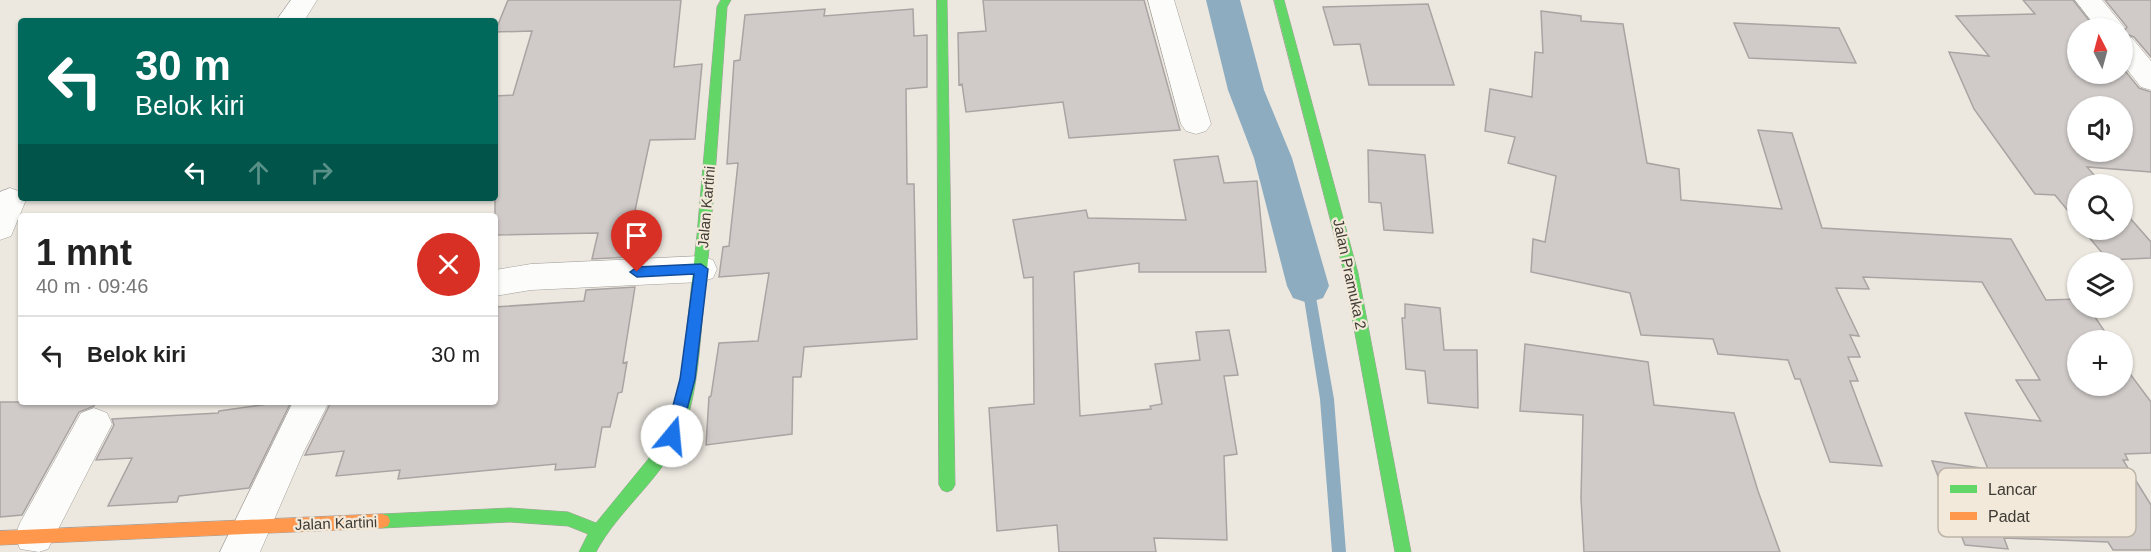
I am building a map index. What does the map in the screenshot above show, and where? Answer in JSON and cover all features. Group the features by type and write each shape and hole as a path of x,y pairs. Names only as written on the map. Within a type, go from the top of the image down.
{"street":[{"path":"292,18 304,0"},
{"name":"Jalan Kartini","path":"587,552 613,509 640,482 672,436 687,379 701,269 722,7 726,0"},
{"path":"942,0 947,485"},
{"path":"1161,0 1196,124"},
{"name":"Jalan Pramuka 2","path":"1279,0 1351,273 1403,552"},
{"path":"2088,0 2102,18"},
{"path":"2133,58 2151,80"},
{"path":"498,282 531,277 701,269"},
{"path":"246,539 308,405"},
{"path":"17,537 94,424"},
{"name":"Jalan Kartini","path":"17,537 246,539 510,515 568,519 598,531"}],"building":[{"path":"508,0 681,0 674,67 702,64 695,139 650,140 633,220 652,219 646,256 592,259 598,233 498,235 498,213 495,213 495,201 498,201 498,96 513,95 532,31 498,32 498,25"},
{"path":"983,0 1144,0 1180,130 1069,138 1063,102 966,112 962,84 959,85 958,33 986,31"},
{"path":"2023,0 2073,0 2087,18 2067,18 2067,84 2133,84 2133,81 2139,88 2151,92 2151,172 2087,167 2093,174 2067,174 2067,210 2055,195 2035,194 1974,109 1949,52 1989,56 1956,16 2035,14"},
{"path":"2105,0 2151,0 2151,57 2133,37 2133,18 2120,18"},
{"path":"1428,4 1454,85 1369,85 1360,44 1334,45 1323,7"},
{"path":"825,9 824,16 913,9 914,36 927,35 927,87 906,89 907,184 914,184 917,339 804,347 801,377 793,377 792,434 706,445 709,397 719,343 758,341 769,273 719,277 723,247 729,246 738,163 727,164 734,61 740,60 745,15"},
{"path":"1541,11 1581,16 1581,21 1623,24 1647,163 1679,169 1681,200 1782,209 1758,130 1792,133 1822,228 2011,239 2046,300 2067,299 2067,318 2096,318 2104,330 2067,330 2067,396 2133,396 2133,378 2151,402 2151,453 2125,454 2128,460 2123,460 2128,468 1988,468 1965,413 2041,421 2016,380 2040,380 1982,282 1863,277 1869,289 1836,288 1859,336 1850,335 1860,357 1848,357 1858,381 1850,381 1882,466 1830,462 1800,379 1795,379 1788,360 1718,354 1713,339 1641,335 1630,293 1531,272 1533,239 1545,242 1556,176 1508,163 1515,137 1485,131 1490,89 1532,97 1535,52 1543,53"},
{"path":"1734,23 1839,28 1856,63 1749,58"},
{"path":"1368,150 1425,155 1433,233 1384,230 1381,203 1369,202"},
{"path":"1218,156 1224,183 1257,181 1266,272 1139,272 1139,263 1074,272 1080,416 1151,409 1150,406 1162,404 1155,364 1200,360 1196,332 1229,330 1238,375 1224,376 1237,454 1224,456 1227,540 1154,538 1156,552 1059,552 1057,525 997,531 989,408 1034,404 1033,277 1024,278 1013,220 1086,210 1088,218 1186,220 1174,160"},
{"path":"2133,222 2151,242 2151,258 2133,259 2133,252 2101,252 2091,240 2133,240"},
{"path":"635,287 623,363 627,362 622,392 618,393 610,427 602,427 595,467 555,470 556,464 398,479 400,470 336,476 344,451 305,455 330,405 498,405 498,307 584,301 586,290"},
{"path":"1405,304 1440,308 1444,350 1477,350 1478,408 1428,403 1425,371 1406,369 1402,318 1405,318"},
{"path":"1525,344 1648,362 1654,405 1734,413 1780,552 1584,552 1581,498 1583,415 1520,411"},
{"path":"0,402 18,402 18,405 94,405 79,412 22,515 0,517"},
{"path":"261,405 290,405 249,488 179,496 177,502 108,506 132,458 96,460 114,425 112,419 218,413"},
{"path":"1932,461 1981,468 1938,468 1938,476"},
{"path":"2136,481 2151,505 2151,550 2113,550 2108,542 2004,538 2008,549 1965,545 1962,537 2136,537"}],"waterway":[{"path":"1223,0 1246,90 1273,158 1308,286"},
{"path":"1308,286 1327,399 1339,552"}],"traffic: fast":[{"path":"587,552 607,520 664,451 679,420 687,390 704,235 722,7 726,0"},
{"path":"942,0 947,485"},
{"path":"1279,0 1351,273 1403,552"},
{"path":"382,521 510,515 568,519 598,531"}],"traffic: slow":[{"path":"0,538 382,521"}],"route":[{"path":"637,272 701,269 687,379 672,436"}]}
